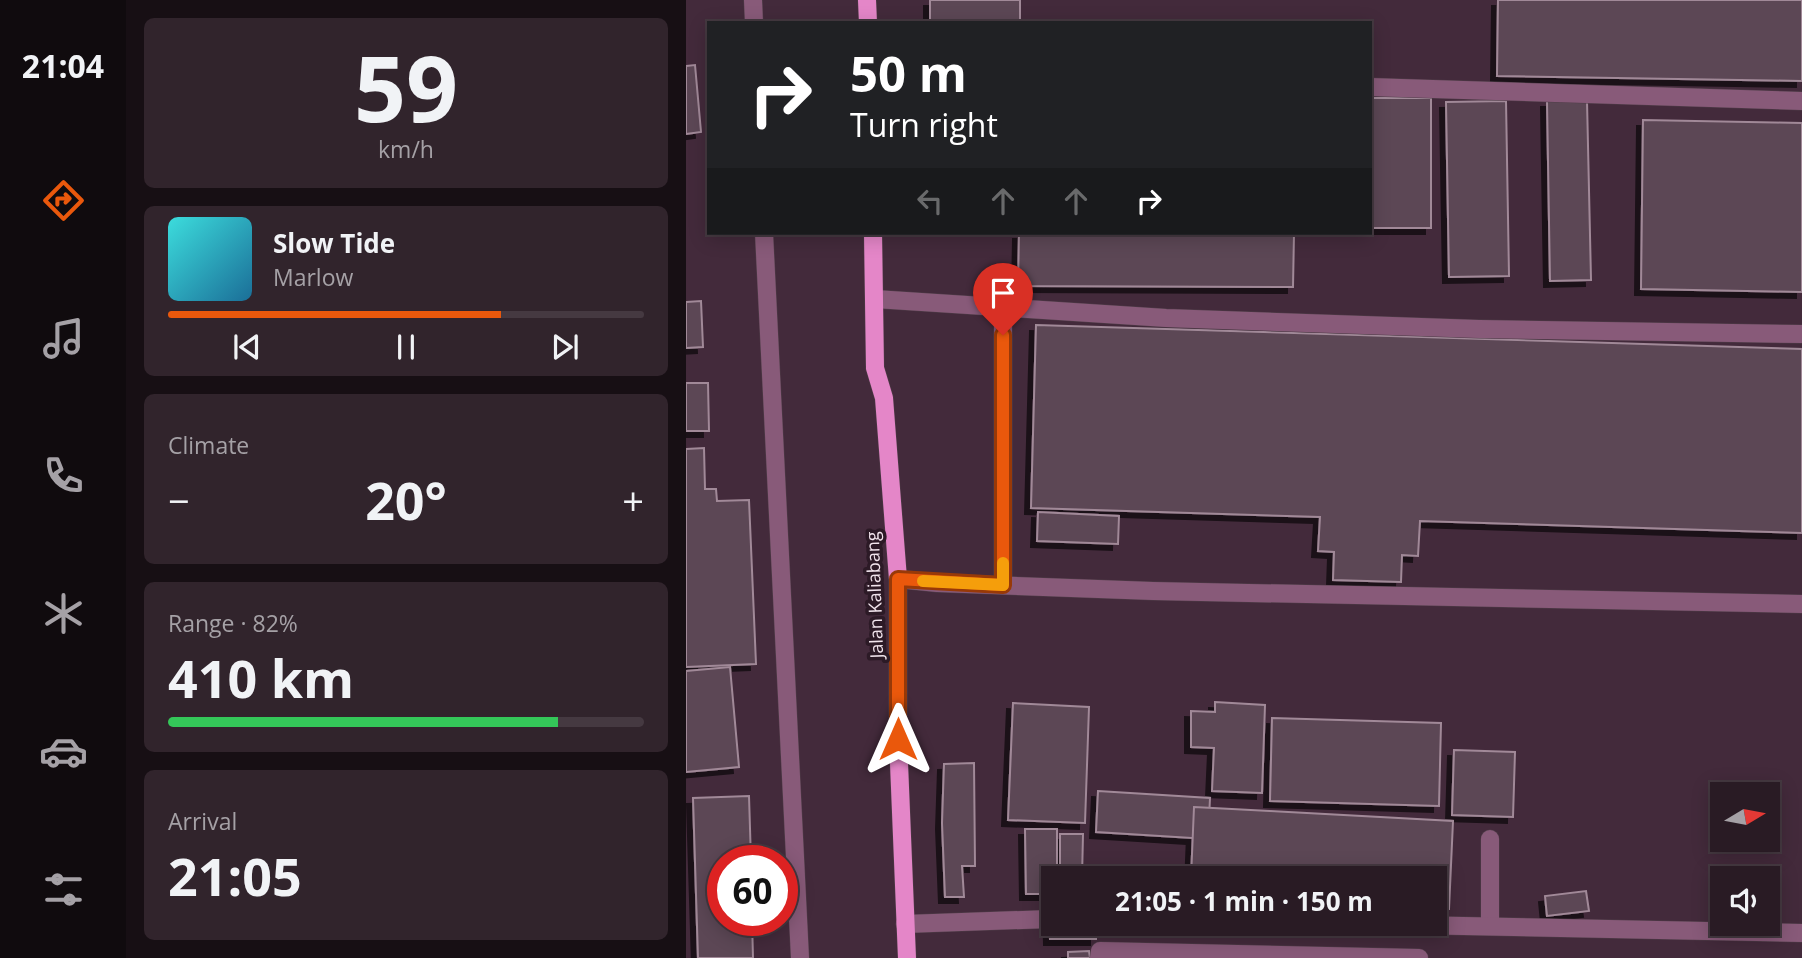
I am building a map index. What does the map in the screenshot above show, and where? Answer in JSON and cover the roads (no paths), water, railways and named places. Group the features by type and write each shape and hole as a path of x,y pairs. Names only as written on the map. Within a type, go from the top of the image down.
{"main road":[{"path":"867,0 868,21"},
{"name":"Jalan Kaliabang","path":"873,235 875,368 884,398 898,579 898,739 907,958"}],"lane":[{"path":"753,0 754,21"},
{"path":"1372,87 1802,102"},
{"path":"764,235 800,958"},
{"path":"875,299 1166,318 1479,329 1802,334"},
{"path":"1003,307 1003,585"},
{"path":"898,579 1003,585 1802,604"},
{"path":"1490,839 1490,926"},
{"path":"905,924 1041,919"},
{"path":"1447,925 1802,933"},
{"path":"1099,958 1100,951 1419,958"}]}
